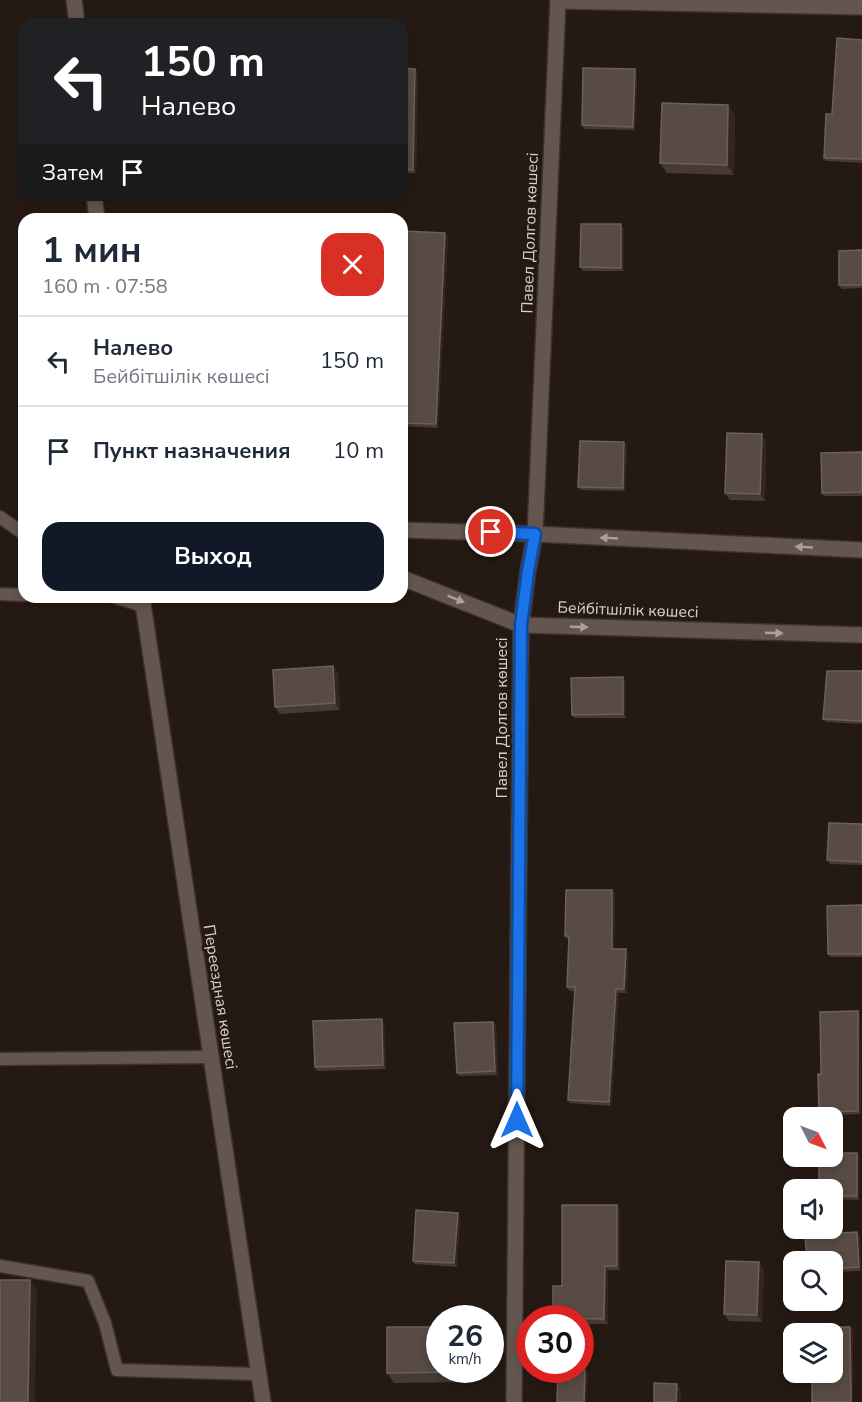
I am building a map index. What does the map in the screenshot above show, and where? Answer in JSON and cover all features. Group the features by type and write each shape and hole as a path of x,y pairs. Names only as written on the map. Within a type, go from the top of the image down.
{"street":[{"path":"74,0 76,18"},
{"path":"558,1 862,7"},
{"name":"Павел Долгов көшесі","path":"514,1402 521,625 535,534 558,1"},
{"path":"408,530 862,550"},
{"name":"Бейбітшілік көшесі","path":"408,580 521,625 862,635"},
{"name":"Переездная көшесі","path":"143,603 263,1402"}],"lane":[{"path":"0,518 18,530"},
{"path":"0,594 18,595"},
{"path":"0,1059 211,1057"},
{"path":"0,1266 88,1281 105,1323 117,1370 259,1374"}],"building":[{"path":"837,38 862,40 862,159 824,158 826,114 832,114"},
{"path":"408,68 415,69 413,170 408,170"},
{"path":"583,68 635,69 633,127 582,125"},
{"path":"662,103 728,105 727,165 660,163"},
{"path":"581,224 621,224 621,268 580,267"},
{"path":"408,231 445,233 436,424 408,423"},
{"path":"862,250 862,285 839,285 839,251"},
{"path":"727,433 762,434 760,494 725,493"},
{"path":"580,441 624,442 623,488 578,487"},
{"path":"862,452 862,492 822,493 821,453"},
{"path":"333,666 335,703 275,707 273,670"},
{"path":"827,671 862,671 862,721 823,719"},
{"path":"623,677 623,714 572,715 571,678"},
{"path":"829,823 862,824 862,862 827,860"},
{"path":"566,890 612,890 612,949 626,949 624,989 616,989 609,1102 568,1100 575,987 567,987 569,936 565,936"},
{"path":"862,905 862,954 828,954 827,906"},
{"path":"858,1011 858,1111 843,1111 843,1107 819,1107 820,1012"},
{"path":"382,1019 383,1065 315,1067 313,1021"},
{"path":"493,1022 495,1071 457,1073 454,1023"},
{"path":"843,1153 857,1153 857,1196 843,1196 843,1179 819,1179 819,1167 843,1167"},
{"path":"562,1205 617,1205 617,1266 605,1266 604,1319 594,1319 594,1305 553,1305 553,1286 562,1286"},
{"path":"416,1210 458,1213 454,1263 413,1261"},
{"path":"857,1232 859,1267 843,1268 843,1251 806,1251 805,1239 843,1239 843,1233"},
{"path":"726,1261 759,1262 757,1315 724,1314"},
{"path":"0,1280 30,1280 28,1402 0,1402"},
{"path":"387,1327 426,1327 426,1372 387,1373"},
{"path":"843,1327 850,1327 851,1402 812,1402 812,1383 843,1383"},
{"path":"558,1383 585,1383 584,1402 557,1402"},
{"path":"654,1383 677,1384 676,1402 654,1402"}],"route":[{"path":"491,532 535,534 521,625 517,1120"}]}
